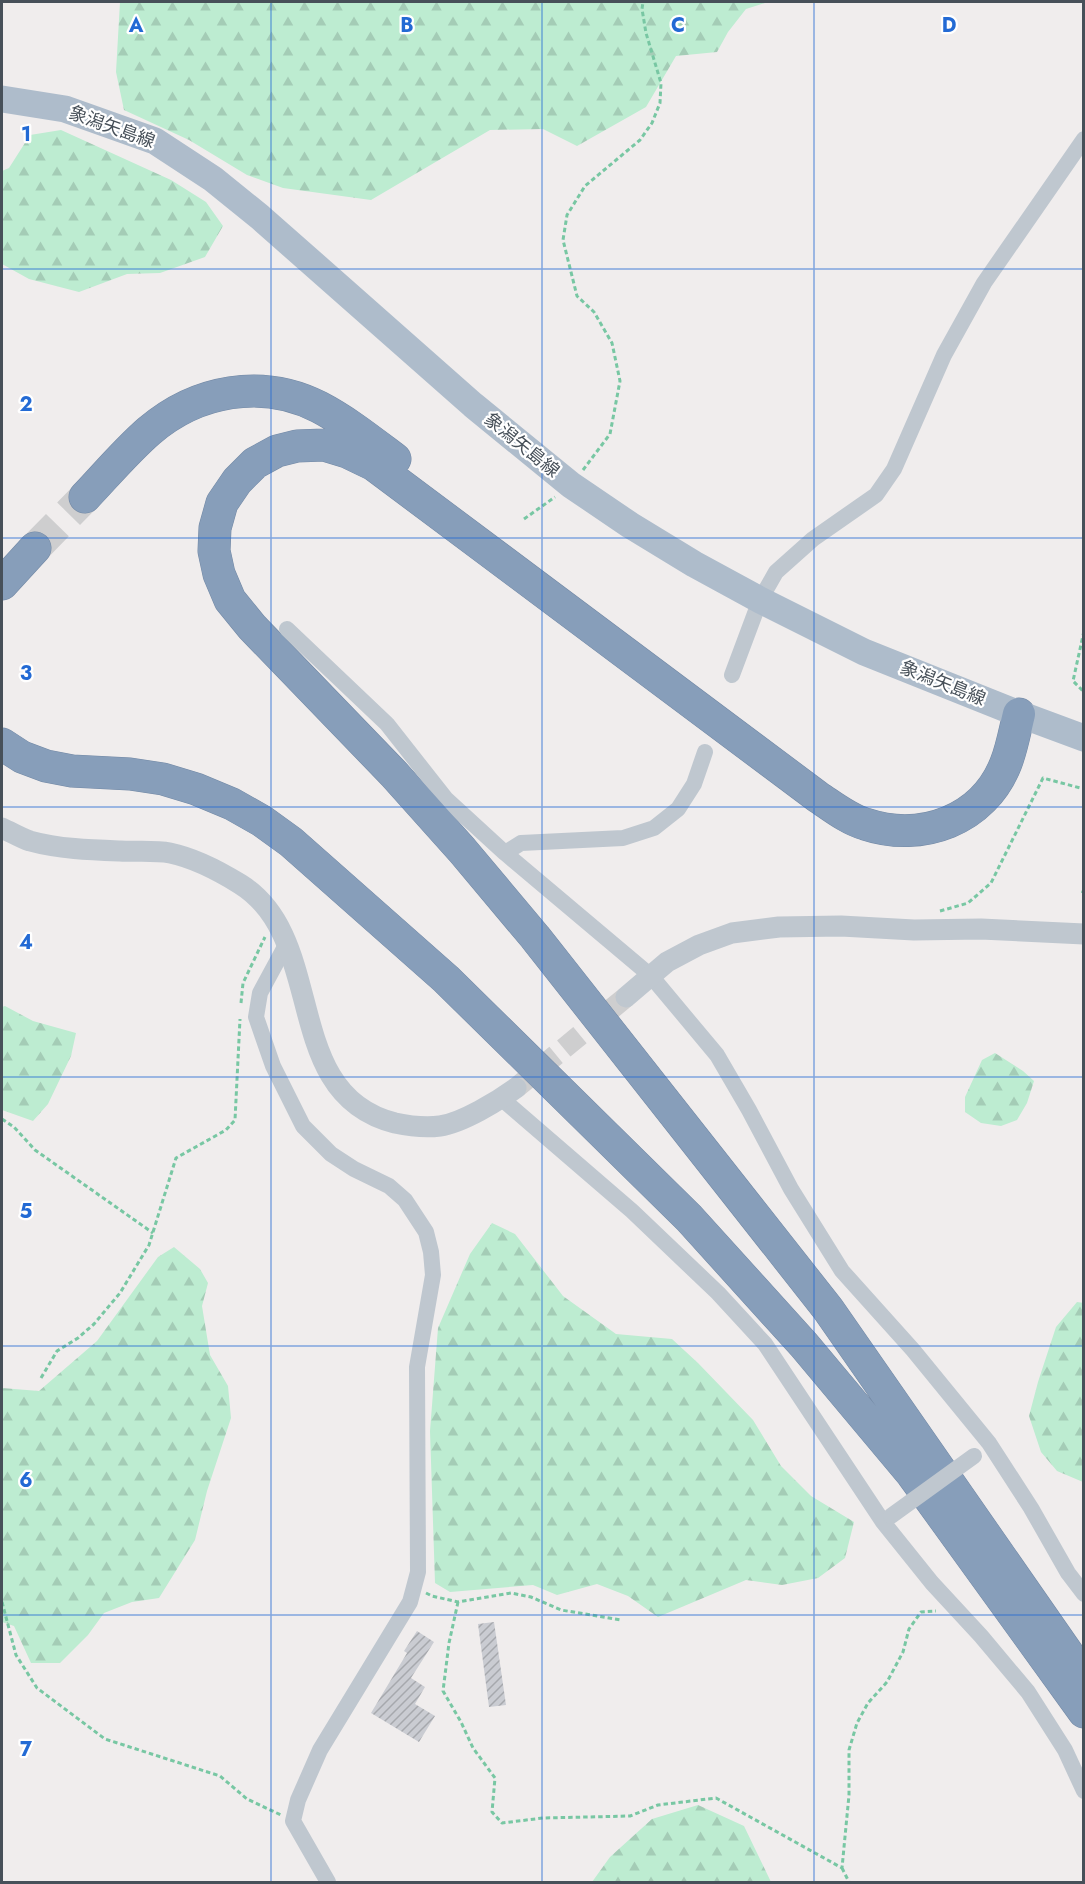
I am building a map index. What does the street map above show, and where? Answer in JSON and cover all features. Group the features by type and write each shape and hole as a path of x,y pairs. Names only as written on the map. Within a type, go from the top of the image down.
{"highway":[{"path":"85,497 149,431 175,412 205,398 236,391 263,390 292,396 319,407 344,422 850,798 874,808 895,813 918,813 941,806 960,794 976,777 1019,714"},
{"path":"1019,714 1006,763 993,786 978,804 959,818 937,827 915,831 889,830 864,824 818,797 374,465 347,452 324,445 297,446 277,451 255,463 237,481 222,503 215,528 214,551 219,574 230,600 252,627 394,774 535,936 828,1309 923,1467 1083,1713"},
{"path":"2,584 34,548"},
{"path":"2,744 22,757 46,766 72,771 130,774 163,779 196,789 232,804 262,821 291,842 446,979 688,1218 804,1345 923,1467 1083,1677"}],"main road":[{"name":"象潟矢島線","path":"2,99 65,109 155,141 213,179 260,217 472,405 571,485 694,564 760,600 864,651 1083,738"}],"street":[{"path":"732,675 760,600 776,572 813,540 876,495 894,469 944,355 984,283 1083,139"},
{"path":"287,629 387,723 446,799 506,854 651,976 717,1055 791,1190 842,1271 913,1350 989,1443 1083,1594"},
{"path":"506,854 520,843 623,837 654,828 678,809 684,801 694,784 705,752"},
{"path":"2,828 29,841 89,850 169,853 210,867 243,885 270,910 287,943 314,1039 330,1076 350,1101 378,1119 409,1126 441,1126 467,1117 509,1093 718,1293 765,1344 932,1583 1028,1692 1065,1750 1083,1791"},
{"path":"626,997 667,962 699,945 732,933 779,927 841,926 1083,934"},
{"path":"287,943 260,993 256,1017 273,1066 303,1126 331,1154 354,1169 389,1186 405,1200 426,1232 433,1275 417,1367 418,1572 410,1602 320,1750 298,1800 293,1821 328,1882"},
{"path":"887,1519 989,1443"}],"path":[{"path":"524,519 571,485 610,434 620,381 612,343 594,312 577,296 563,240 567,215 585,186 640,140 652,123 660,103 661,83 646,33 642,9 644,2"},
{"path":"1083,631 1073,681 1083,692"},
{"path":"934,912 968,903 991,882 1042,778 1083,789"},
{"path":"1083,889 1083,897"},
{"path":"241,1005 243,983 258,949 275,921"},
{"path":"41,1378 57,1351 78,1338 94,1324 120,1293 149,1245 177,1158 226,1130 236,1120 240,1016"},
{"path":"2,1119 14,1127 35,1150 153,1233"},
{"path":"414,1586 432,1596 458,1602 511,1593 531,1597 561,1610 621,1620"},
{"path":"2,1602 16,1655 37,1688 105,1739 220,1776 247,1798 293,1821"},
{"path":"458,1602 449,1643 443,1691 473,1748 495,1778 492,1812 502,1823 543,1818 630,1816 658,1805 716,1798 842,1869 849,1882"},
{"path":"842,1869 849,1795 849,1750 857,1723 868,1703 887,1682 903,1652 909,1629 921,1612 941,1611 967,1621"}],"green space":[{"path":"120,2 768,2 746,9 728,32 717,52 676,56 646,107 577,146 543,129 490,130 371,200 283,188 247,175 189,140 124,110 116,72"},
{"path":"61,130 171,180 206,202 223,226 205,257 160,273 127,274 79,292 29,279 2,264 2,171 9,168 30,135"},
{"path":"5,1006 33,1021 76,1033 71,1056 48,1104 33,1121 2,1110 2,1007"},
{"path":"995,1053 1034,1081 1027,1103 1017,1120 1001,1126 981,1123 965,1112 965,1097 982,1060"},
{"path":"492,1223 515,1234 563,1296 616,1334 672,1339 698,1363 753,1420 781,1466 811,1496 854,1522 845,1558 818,1578 782,1585 746,1580 658,1617 628,1596 597,1584 557,1595 533,1585 450,1592 435,1583 430,1431 438,1328 470,1254"},
{"path":"174,1247 200,1269 208,1283 202,1306 210,1355 228,1386 231,1418 207,1491 195,1540 159,1598 132,1602 104,1613 88,1635 60,1663 31,1663 14,1626 2,1622 2,1388 39,1391 97,1341 158,1257"},
{"path":"1077,1302 1084,1303 1083,1482 1057,1471 1041,1452 1029,1416 1056,1327"},
{"path":"698,1805 744,1826 771,1882 592,1882 610,1857 652,1819"}],"building":[{"path":"494,1622 506,1705 489,1707 478,1624"},
{"path":"417,1631 434,1642 411,1678 425,1687 415,1704 435,1716 419,1742 371,1713 407,1653 404,1651"}],"tunnel":[{"path":"35,548 85,497"},
{"path":"516,1088 626,997"}]}
